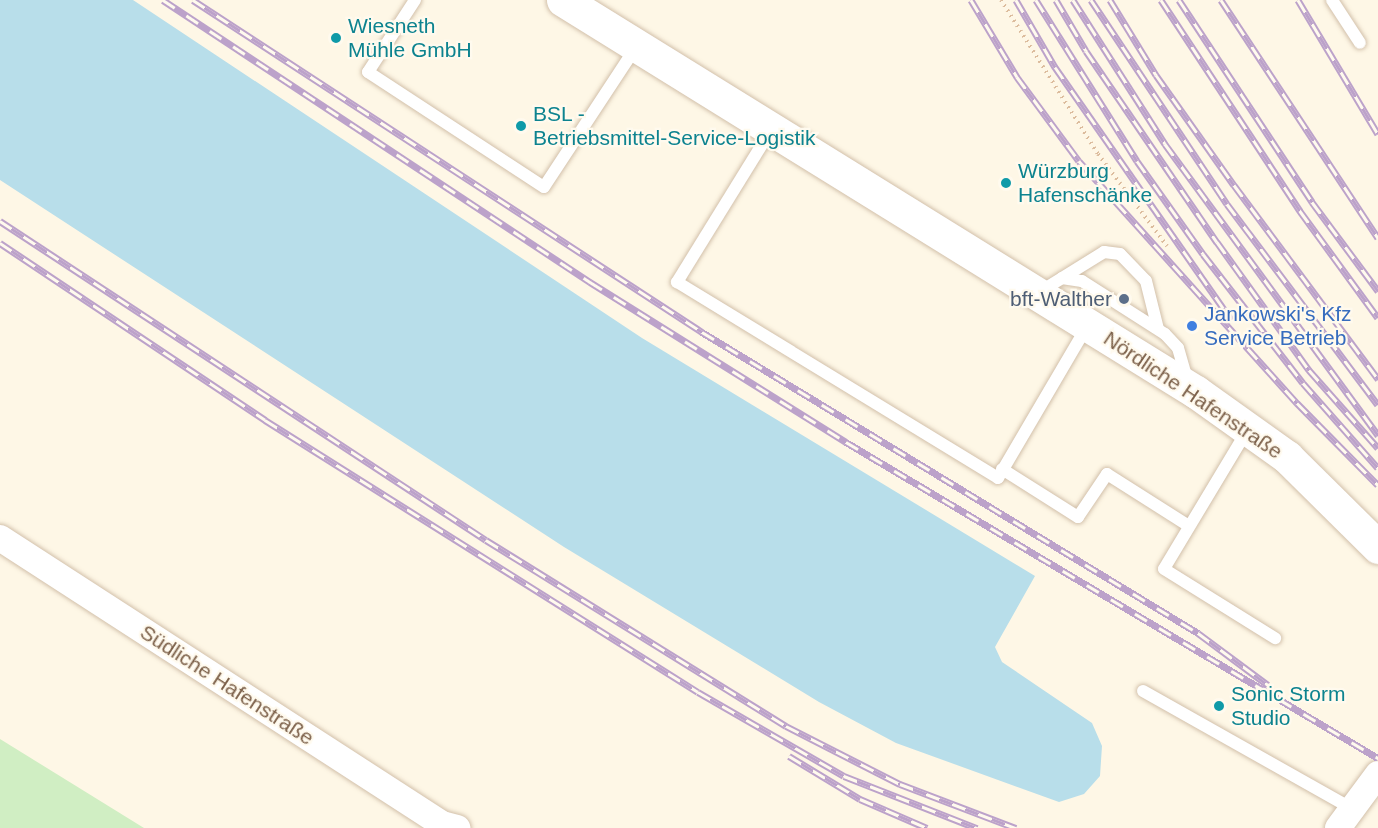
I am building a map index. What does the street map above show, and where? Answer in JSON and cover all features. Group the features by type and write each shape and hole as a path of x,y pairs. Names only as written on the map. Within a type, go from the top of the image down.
{"street":[{"name":"Nördliche Hafenstraße","path":"563,0 771,130 1050,286 1087,325 1190,388 1287,457 1378,547"},
{"name":"Südliche Hafenstraße","path":"0,538 442,824 457,828"},
{"path":"1358,808 1378,774"}],"lane":[{"path":"415,0 368,72 544,187 636,46"},
{"path":"1332,0 1360,43"},
{"path":"771,130 677,282 998,478 1087,325"},
{"path":"1050,286 1104,252 1120,254 1146,281 1158,329"},
{"path":"1050,286 1082,281 1158,329 1178,348 1190,388"},
{"path":"1249,428 1164,569 1275,638"},
{"path":"1002,469 1078,518 1107,474 1190,526"},
{"path":"1143,691 1358,808"}],"path":[{"path":"1001,0 1036,61 1098,154 1167,246"}],"green space":[{"path":"0,739 144,828 0,828"}],"water":[{"path":"0,0 133,0 642,338 1035,576 995,647 1002,662 1092,723 1102,746 1100,776 1084,794 1059,802 896,743 819,702 564,547 0,180"}],"railway":[{"path":"163,0 590,282 846,442 1378,758"},
{"path":"193,0 702,332 1198,633 1268,685"},
{"path":"971,0 1017,77 1079,161 1297,403 1378,485"},
{"path":"1016,0 1055,67 1232,321"},
{"path":"1036,0 1137,161 1203,254 1303,383 1378,468"},
{"path":"1056,0 1086,51 1217,242 1309,370 1378,448"},
{"path":"1073,0 1165,144 1378,435"},
{"path":"1091,0 1227,204 1378,405"},
{"path":"1110,0 1156,75 1234,185 1378,379"},
{"path":"1161,0 1300,211 1378,318"},
{"path":"1179,0 1312,202 1378,291"},
{"path":"1221,0 1378,238"},
{"path":"1298,0 1378,134"},
{"path":"0,221 486,540 786,726 900,784 1016,828"},
{"path":"0,243 265,420 698,692 844,776 977,828"},
{"path":"789,756 860,799 927,828"}],"place":[{"name":"Wiesneth Mühle GmbH","path":"336,38"},
{"name":"BSL - Betriebsmittel-Service-Logistik","path":"521,126"},
{"name":"Würzburg Hafenschänke","path":"1006,183"},
{"name":"bft-Walther","path":"1124,299"},
{"name":"Jankowski's Kfz Service Betrieb","path":"1192,326"},
{"name":"Sonic Storm Studio","path":"1219,706"}]}
